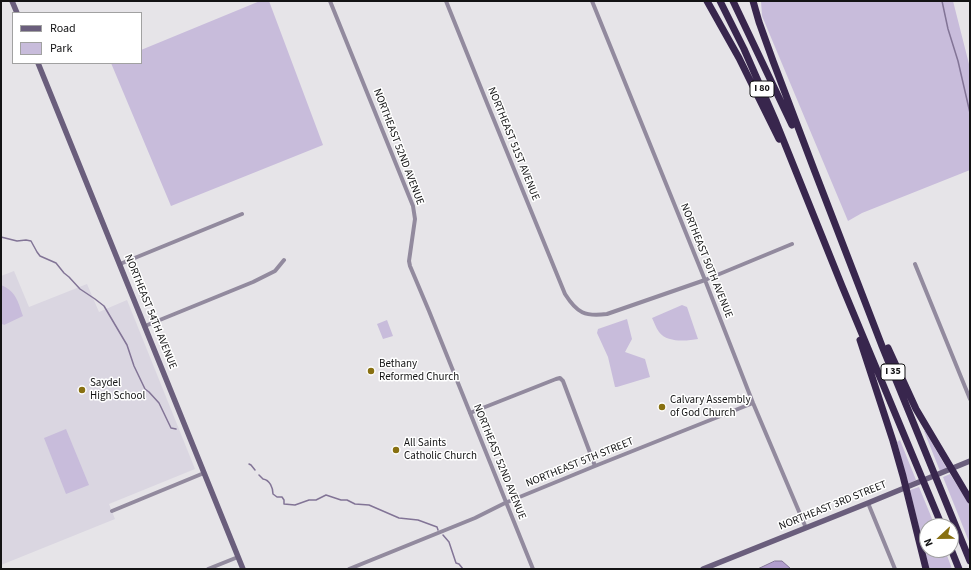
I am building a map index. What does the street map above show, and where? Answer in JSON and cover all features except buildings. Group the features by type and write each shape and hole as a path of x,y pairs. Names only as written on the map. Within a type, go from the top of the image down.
{"highway":[{"path":"707,1 739,58 799,179"},
{"name":"I 80","path":"720,1 744,49 776,122 842,286 939,518"},
{"name":"I 35","path":"733,1 815,172 882,346 970,561"},
{"path":"754,1 759,22 815,172"},
{"path":"856,278 916,409 970,500"},
{"path":"842,286 891,434 926,569"},
{"path":"955,558 959,569"}],"main road":[{"path":"12,1 17,12"},
{"name":"NORTHEAST 54TH AVENUE","path":"38,64 243,569"},
{"name":"NORTHEAST 3RD STREET","path":"703,569 970,461"}],"street":[{"name":"NORTHEAST 52ND AVENUE","path":"330,1 413,206 415,219 409,261 410,266 532,569"},
{"name":"NORTHEAST 51ST AVENUE","path":"446,1 565,294 576,309 590,314 607,314 705,280 792,244"},
{"name":"NORTHEAST 50TH AVENUE","path":"592,1 753,403 806,528"},
{"path":"120,264 242,214"},
{"path":"145,326 253,282 274,271 284,260"},
{"path":"915,264 970,399"},
{"path":"470,413 560,378 563,381 595,466"},
{"name":"NORTHEAST 5TH STREET","path":"349,569 475,518 506,503 595,466 753,403"},
{"path":"112,511 204,473"},
{"path":"868,503 895,569"},
{"path":"208,569 238,557"}],"shaded area":[{"name":"Saydel High School","path":"14,271 29,307 87,284 99,312 127,300 195,469 109,504 115,519 1,565 1,276"},
{"path":"775,561 782,561 791,569 758,569"}],"green space":[{"path":"260,1 269,1 323,145 171,206 111,64 142,64 142,50"},
{"path":"761,1 953,1 970,68 970,170 862,213 848,221 762,16"},
{"path":"1,285 10,290 13,294 18,302 23,316 4,325 1,325"},
{"path":"682,305 687,307 698,339 683,341 672,340 663,336 656,327 652,318"},
{"path":"627,319 632,339 625,352 645,359 650,377 615,387 608,357 597,333 598,329"},
{"path":"387,320 393,336 383,339 377,324"},
{"path":"66,429 89,485 66,494 44,438"},
{"path":"925,431 947,469 940,471"},
{"path":"900,440 916,480 908,484 897,442"},
{"path":"950,474 970,506 970,544 943,477"},
{"path":"919,487 932,518 919,518 919,527 910,490"},
{"path":"926,558 948,558 952,569 929,569"}],"waterway":[{"path":"942,1 970,113"},
{"path":"1,237 17,241 31,241 40,256 56,263 80,289 104,306 127,345 134,366 145,389 159,403 171,428 176,429"},
{"path":"249,464 255,470"},
{"path":"259,475 272,487 273,494 277,497 282,497 284,504 295,505 309,500 316,500 326,495 341,500 347,500 355,504 369,505 399,518 418,520 437,527 438,530"},
{"path":"443,535 449,542 456,563 463,569"}],"place":[{"name":"Bethany Reformed Church","path":"371,371"},
{"name":"Saydel High School","path":"82,390"},
{"name":"Calvary Assembly of God Church","path":"662,407"},
{"name":"All Saints Catholic Church","path":"396,450"}]}
